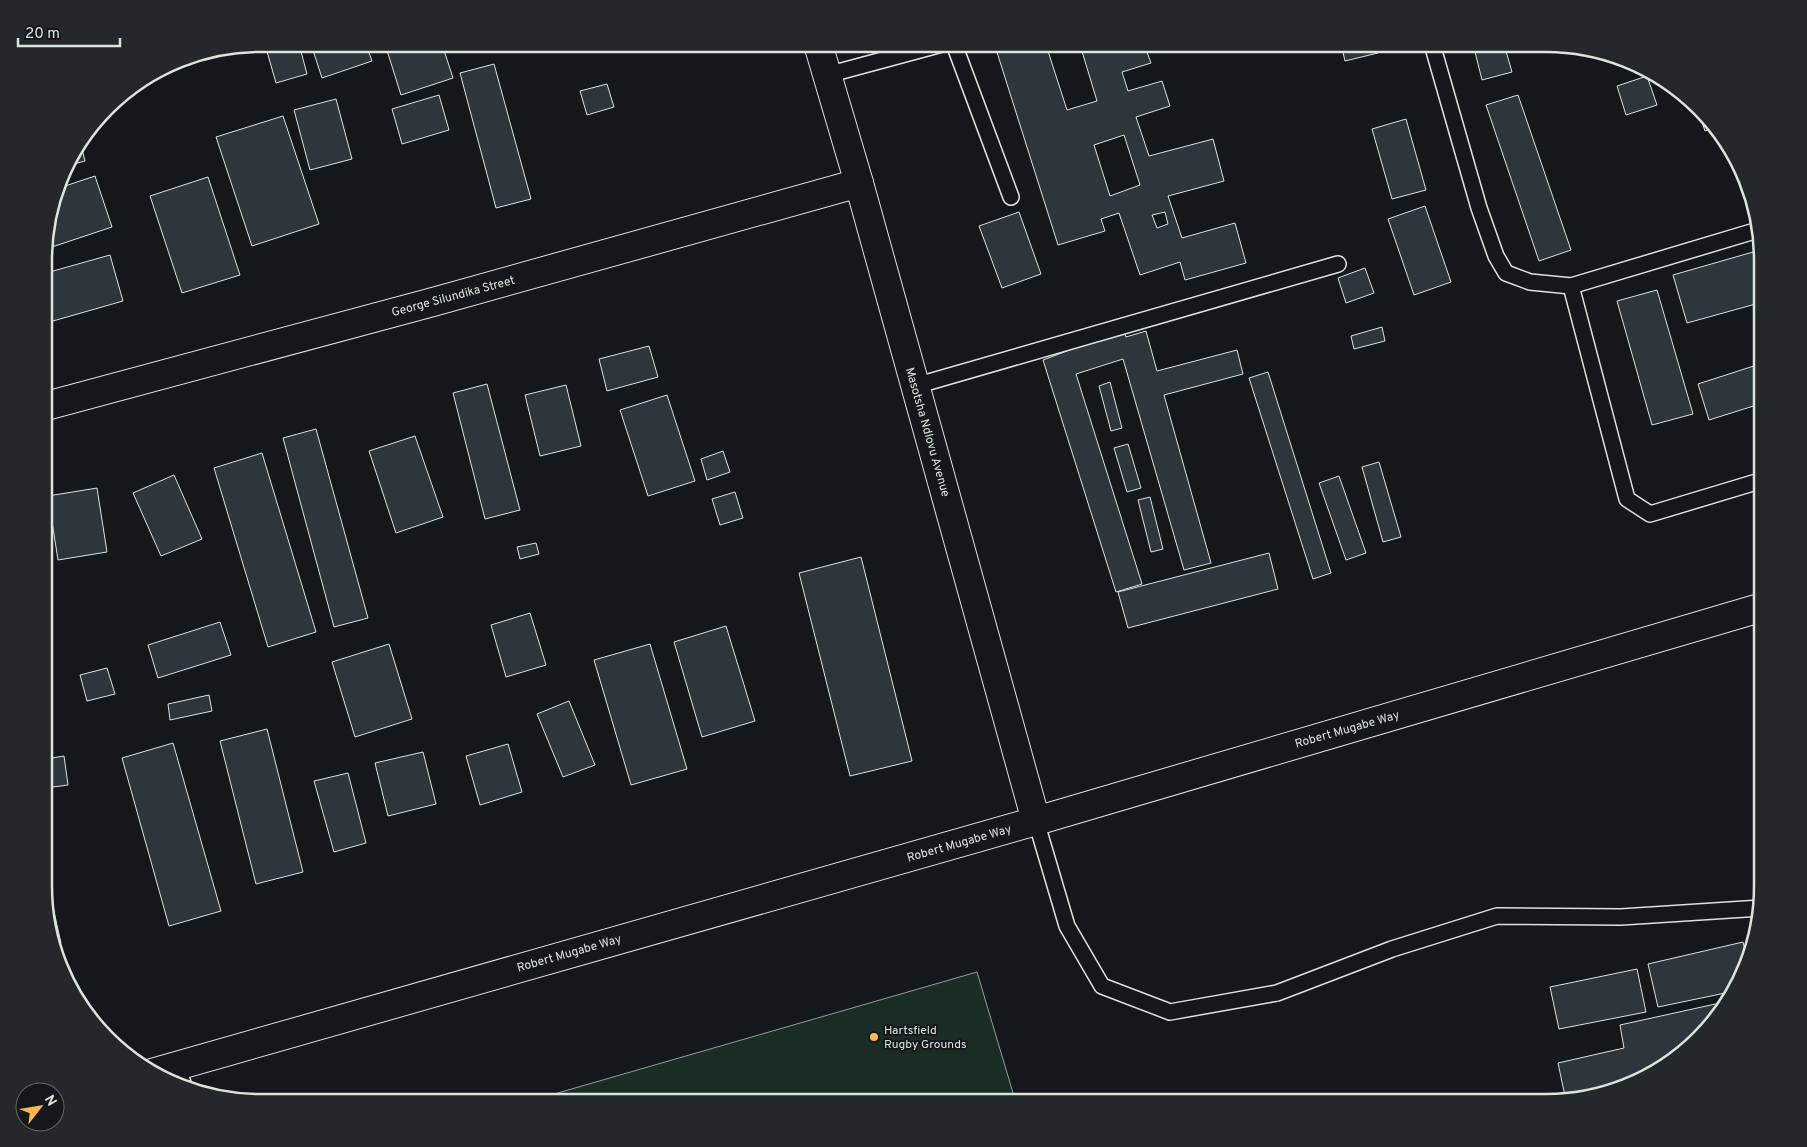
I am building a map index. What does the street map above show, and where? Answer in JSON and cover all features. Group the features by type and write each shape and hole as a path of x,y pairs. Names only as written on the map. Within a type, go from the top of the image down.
{"street":[{"name":"Masotsha Ndlovu Avenue","path":"820,52 859,183 1036,821"},
{"name":"George Silundika Street","path":"52,404 433,302 859,183"},
{"name":"Robert Mugabe Way","path":"173,1075 1754,610"}],"lane":[{"path":"827,75 912,52"},
{"path":"957,52 1012,197"},
{"path":"1434,52 1479,208 1496,256 1506,273 1530,282 1571,286 1752,232"},
{"path":"915,386 1338,264"},
{"path":"1571,286 1627,499 1650,514 1754,483"},
{"path":"1036,821 1067,926 1102,986 1170,1012 1277,993 1392,949 1497,916 1621,917 1753,908"}],"green space":[{"name":"Hartsfield Rugby Grounds","path":"977,972 1013,1094 554,1094"}],"building":[{"path":"267,52 301,52 307,74 276,83"},
{"path":"314,52 369,52 372,61 322,78"},
{"path":"388,52 445,52 453,78 401,95"},
{"path":"997,52 1048,52 1067,110 1097,101 1082,52 1147,52 1151,63 1122,72 1128,91 1162,81 1170,106 1136,117 1149,156 1213,139 1224,181 1168,196 1182,238 1235,223 1246,263 1185,280 1180,262 1140,275 1119,213 1101,219 1105,231 1058,245","holes":["1124,135 1140,185 1110,196 1094,145","1165,212 1168,224 1157,228 1152,215"]},
{"path":"1343,52 1378,53 1345,61"},
{"path":"1475,52 1506,52 1512,72 1482,80"},
{"path":"494,64 531,199 496,208 460,73"},
{"path":"1644,77 1648,79 1657,105 1626,115 1617,86"},
{"path":"607,84 614,107 587,115 580,91"},
{"path":"439,95 449,130 402,144 392,109"},
{"path":"1518,95 1571,250 1539,261 1486,105"},
{"path":"336,99 352,159 310,170 294,110"},
{"path":"283,116 319,224 252,246 216,137"},
{"path":"1406,119 1426,190 1392,199 1372,129"},
{"path":"1702,122 1708,130 1705,131"},
{"path":"83,153 85,161 77,163"},
{"path":"95,176 112,227 53,247 57,220 67,185"},
{"path":"208,177 240,275 182,293 150,196"},
{"path":"1425,206 1451,282 1414,295 1388,219"},
{"path":"1019,212 1041,274 1002,288 979,226"},
{"path":"1753,252 1754,304 1687,323 1673,275"},
{"path":"110,255 123,301 52,321 52,271"},
{"path":"1365,268 1374,293 1346,303 1338,278"},
{"path":"1657,290 1693,414 1652,425 1617,301"},
{"path":"1382,327 1385,341 1354,349 1351,336"},
{"path":"1123,330 1126,337 1146,331 1157,371 1237,350 1243,374 1164,395 1211,563 1184,570 1123,359 1076,374 1142,584 1116,592 1043,360"},
{"path":"649,346 658,377 607,391 599,359"},
{"path":"1754,366 1754,406 1709,420 1698,384"},
{"path":"1268,372 1331,573 1313,579 1249,378"},
{"path":"1110,382 1122,428 1111,431 1099,386"},
{"path":"487,384 520,510 485,519 453,393"},
{"path":"566,385 581,446 540,456 525,395"},
{"path":"667,395 695,481 648,496 620,410"},
{"path":"316,429 368,618 334,627 283,438"},
{"path":"415,436 443,517 396,533 369,451"},
{"path":"1128,444 1141,488 1127,492 1114,448"},
{"path":"723,451 730,472 707,480 701,459"},
{"path":"262,453 316,632 268,647 214,468"},
{"path":"1379,462 1401,537 1383,542 1362,467"},
{"path":"174,475 202,539 161,556 133,493"},
{"path":"1339,476 1366,553 1346,560 1319,483"},
{"path":"97,488 107,552 58,560 52,522 52,495"},
{"path":"735,492 743,518 720,525 712,499"},
{"path":"1150,497 1163,549 1151,552 1138,500"},
{"path":"536,543 539,554 520,559 517,547"},
{"path":"1269,553 1278,589 1128,628 1118,592"},
{"path":"861,557 912,761 850,776 799,573"},
{"path":"530,613 546,665 506,677 491,625"},
{"path":"220,622 231,655 158,678 148,645"},
{"path":"726,626 755,721 702,737 674,642"},
{"path":"389,644 412,719 355,737 332,662"},
{"path":"650,644 687,769 631,785 594,660"},
{"path":"107,668 115,694 87,701 80,675"},
{"path":"209,695 212,711 170,720 168,704"},
{"path":"569,701 595,765 563,777 537,714"},
{"path":"267,729 303,872 256,884 220,741"},
{"path":"173,743 221,911 169,926 122,758"},
{"path":"508,744 522,792 480,805 466,756"},
{"path":"423,752 436,804 388,816 375,763"},
{"path":"64,756 68,785 52,787 52,758"},
{"path":"348,773 366,843 334,852 314,781"},
{"path":"1743,942 1744,948 1739,966 1725,993 1658,1007 1648,964"},
{"path":"1637,969 1646,1012 1559,1029 1550,987"},
{"path":"1718,1003 1703,1024 1684,1043 1650,1067 1626,1079 1600,1087 1564,1094 1558,1063 1624,1048 1620,1025"}],"place":[{"name":"Hartsfield Rugby Grounds","path":"874,1037"}]}
